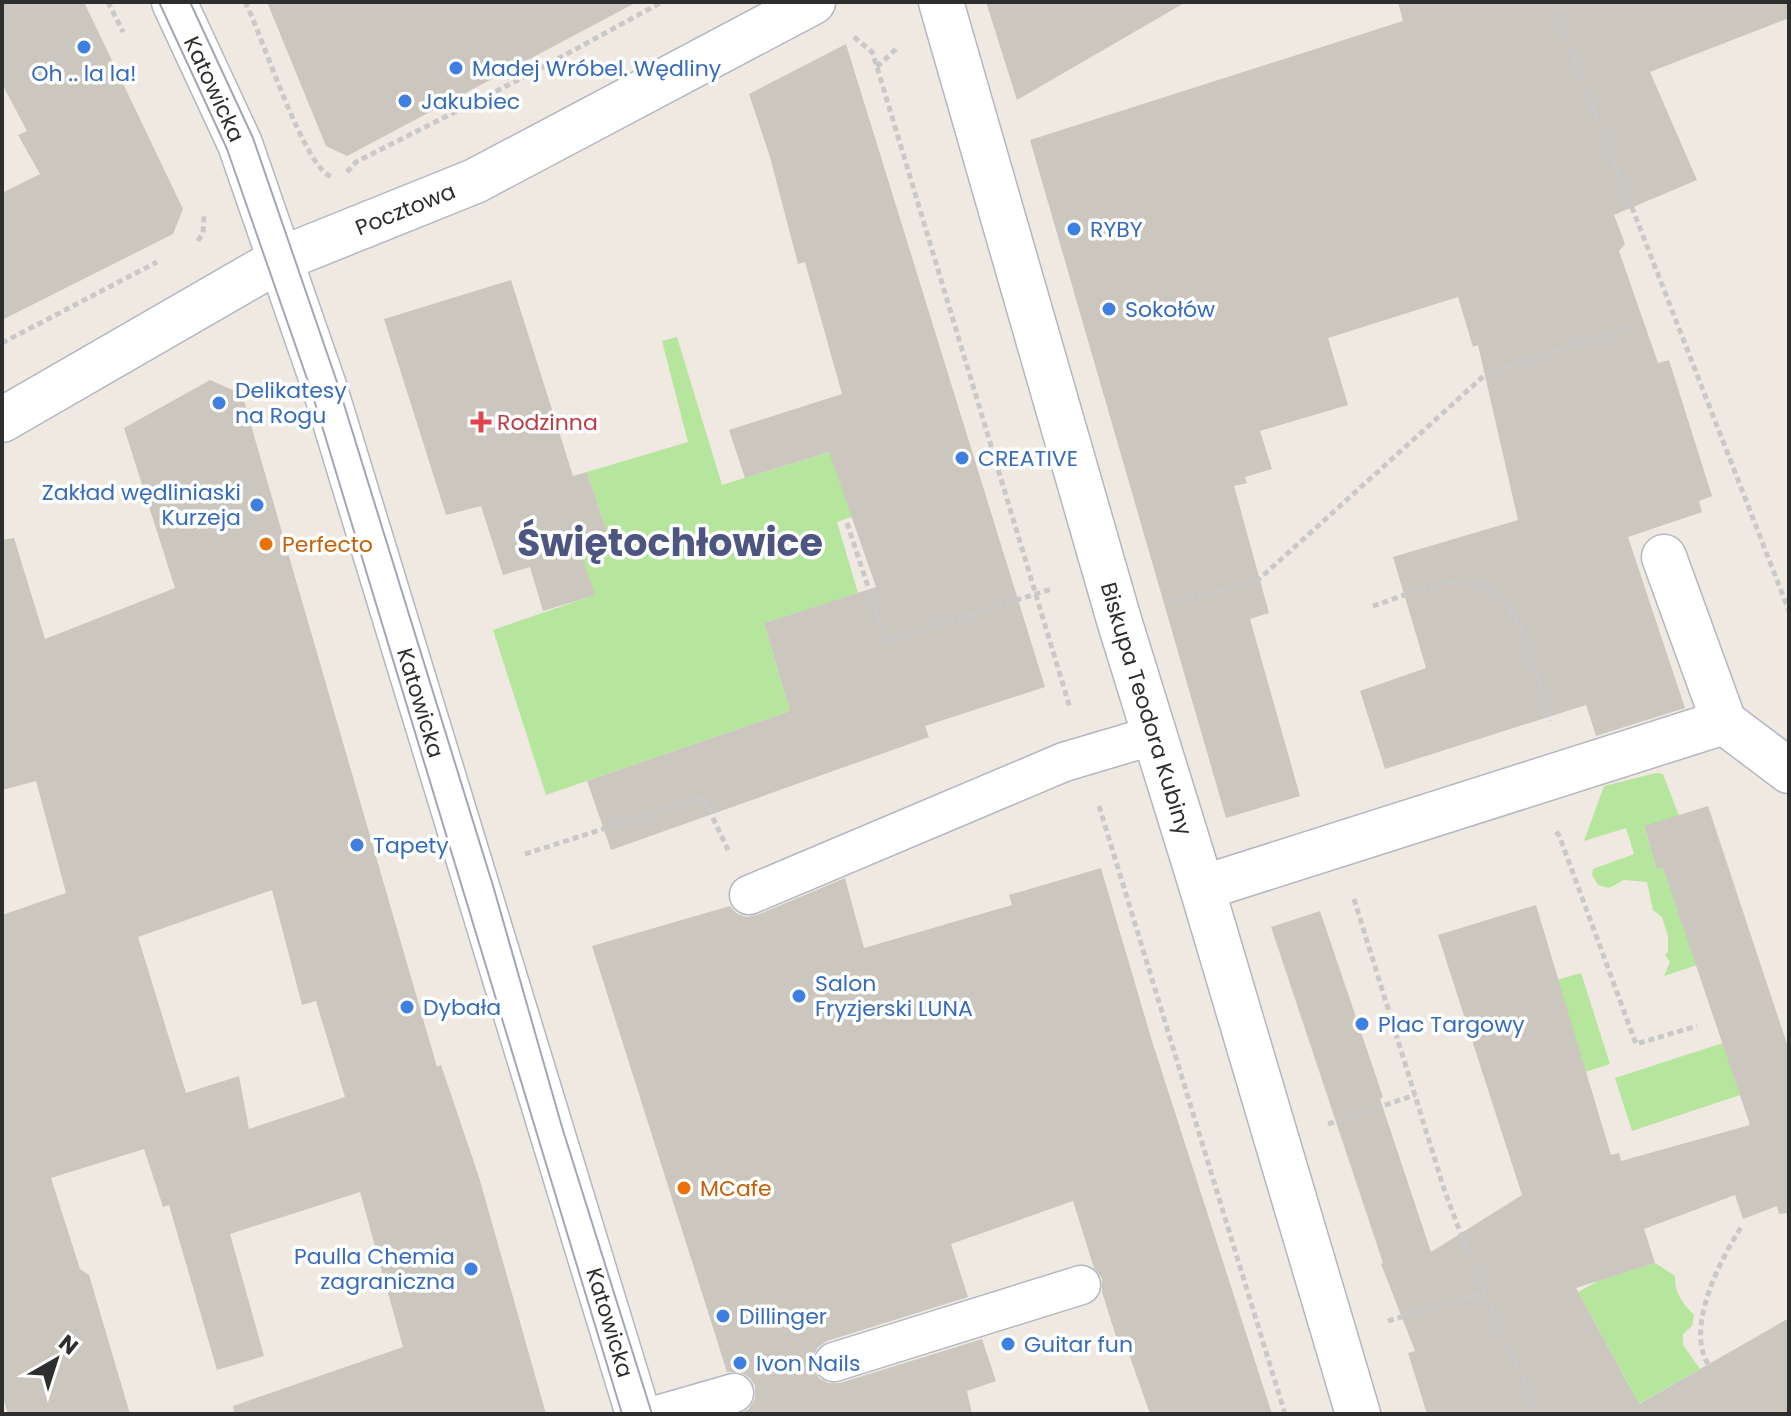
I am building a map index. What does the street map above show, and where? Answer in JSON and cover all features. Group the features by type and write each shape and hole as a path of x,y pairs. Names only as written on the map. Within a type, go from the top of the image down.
{"street":[{"name":"Katowicka","path":"174,2 240,144 325,389 638,1414"},
{"name":"Pocztowa","path":"2,420 281,259 475,181 813,2"},
{"name":"Biskupa Teodora Kubiny","path":"941,2 1119,620 1358,1414"},
{"path":"1664,557 1724,722 1789,771"},
{"path":"1202,888 1724,722"}],"lane":[{"path":"749,895 1064,762 1155,735"},
{"path":"834,1362 1081,1285"},
{"path":"661,1414 734,1393"}],"path":[{"path":"108,2 129,44"},
{"path":"245,2 306,150 326,175 340,179 356,162 519,80 662,2"},
{"path":"1552,2 1789,611"},
{"path":"845,39 857,36 872,52 877,67 1285,1414"},
{"path":"877,67 905,41"},
{"path":"197,242 203,233 204,209"},
{"path":"2,343 158,262"},
{"path":"1119,620 1257,581 1487,373 1635,326"},
{"path":"847,523 886,641 1107,571"},
{"path":"1373,606 1445,583 1463,581 1484,583 1498,593 1511,606 1526,644 1565,771"},
{"path":"471,870 703,797 749,895"},
{"path":"1482,798 1538,815 1559,835 1636,1044 1697,1026"},
{"path":"1354,899 1445,1192 1484,1292 1538,1414"},
{"path":"1321,1126 1415,1095"},
{"path":"1708,1364 1700,1339 1704,1305 1742,1226"},
{"path":"1379,1324 1484,1292"}],"green space":[{"path":"677,337 722,485 859,443 881,507 837,522 858,593 764,623 790,711 546,795 493,630 594,595 580,551 610,541 587,472 688,442 662,341"},
{"path":"1663,774 1679,816 1644,827 1657,868 1663,868 1697,965 1664,976 1670,962 1665,955 1668,952 1668,936 1662,917 1653,910 1647,882 1624,880 1609,888 1598,885 1592,875 1593,869 1634,854 1626,828 1584,841 1604,786"},
{"path":"1581,973 1610,1064 1585,1072 1557,980"},
{"path":"1723,1043 1740,1095 1632,1131 1615,1078"},
{"path":"1655,1263 1675,1276 1680,1297 1694,1315 1692,1326 1683,1334 1683,1345 1700,1369 1631,1408 1629,1385 1578,1292 1600,1280"}],"building":[{"path":"2,2 84,2 183,209 173,234 2,320 2,193 40,174 18,135 27,131 2,84"},
{"path":"267,2 637,2 347,156 326,146"},
{"path":"986,2 1186,2 1017,100"},
{"path":"1398,2 1789,2 1789,18 1650,72 1697,180 1614,215 1625,244 1619,251 1658,363 1669,360 1712,496 1699,501 1702,512 1628,537 1685,708 1596,736 1586,705 1385,769 1360,691 1426,668 1393,557 1518,520 1478,345 1473,347 1458,297 1328,338 1348,405 1260,431 1272,469 1245,477 1247,483 1234,486 1269,613 1250,619 1300,796 1226,818 1030,140 1403,21"},
{"path":"846,44 1045,687 925,726 929,737 611,850 587,781 790,711 764,623 876,587 829,452 745,478 729,430 842,394 805,262 798,264 770,157 749,94"},
{"path":"511,280 573,476 587,472 610,541 580,551 595,595 543,611 530,567 503,575 481,506 446,515 384,319"},
{"path":"210,380 242,394 437,1067 441,1065 479,1177 546,1414 234,1414 233,1406 403,1347 360,1192 230,1234 264,1356 217,1370 169,1205 163,1207 144,1149 51,1178 80,1269 89,1275 130,1414 8,1414 2,1394 2,915 66,893 36,781 2,790 2,540 14,538 45,639 175,588 124,428","holes":["272,890 302,1005 316,1001 345,1097 249,1129 239,1076 186,1093 138,937"]},
{"path":"1708,806 1789,1050 1789,1213 1779,1214 1777,1206 1743,1219 1735,1195 1644,1229 1655,1263 1576,1288 1639,1404 1789,1318 1789,1414 1427,1414 1408,1353 1415,1351 1381,1264 1271,927 1320,911 1431,1252 1522,1195 1438,935 1536,905 1611,1155 1619,1153 1621,1161 1750,1125 1663,868 1657,869 1644,826"},
{"path":"1101,868 1152,1041 1272,1414 1150,1414 1124,1340 1118,1343 1102,1292 1102,1278 1094,1268 1073,1201 951,1244 968,1297 827,1341 818,1347 813,1356 813,1368 819,1378 828,1383 840,1383 982,1339 996,1381 967,1391 972,1414 740,1414 749,1409 755,1399 755,1386 750,1378 740,1372 727,1372 592,946 730,906 746,917 757,915 845,878 864,948 1012,905 1009,895"}],"tram line":[{"path":"159,2 227,149 312,393 622,1414"},
{"path":"190,2 253,138 338,385 652,1414"}],"place":[{"name":"Oh .. la la!","path":"84,47"},
{"name":"Madej Wróbel. Wędliny","path":"456,68"},
{"name":"Jakubiec","path":"405,101"},
{"name":"RYBY","path":"1074,229"},
{"name":"Sokołów","path":"1109,309"},
{"name":"Delikatesy na Rogu","path":"219,403"},
{"name":"Rodzinna","path":"481,422"},
{"name":"CREATIVE","path":"962,458"},
{"name":"Zakład wędliniaski Kurzeja","path":"257,505"},
{"name":"Perfecto","path":"266,544"},
{"name":"Tapety","path":"357,845"},
{"name":"Salon Fryzjerski LUNA","path":"799,996"},
{"name":"Dybała","path":"407,1007"},
{"name":"Plac Targowy","path":"1362,1024"},
{"name":"MCafe","path":"684,1188"},
{"name":"Paulla Chemia zagraniczna","path":"471,1269"},
{"name":"Dillinger","path":"723,1316"},
{"name":"Guitar fun","path":"1008,1344"},
{"name":"Ivon Nails","path":"740,1363"}],"district":[{"name":"Świętochłowice","path":"670,542"}]}
